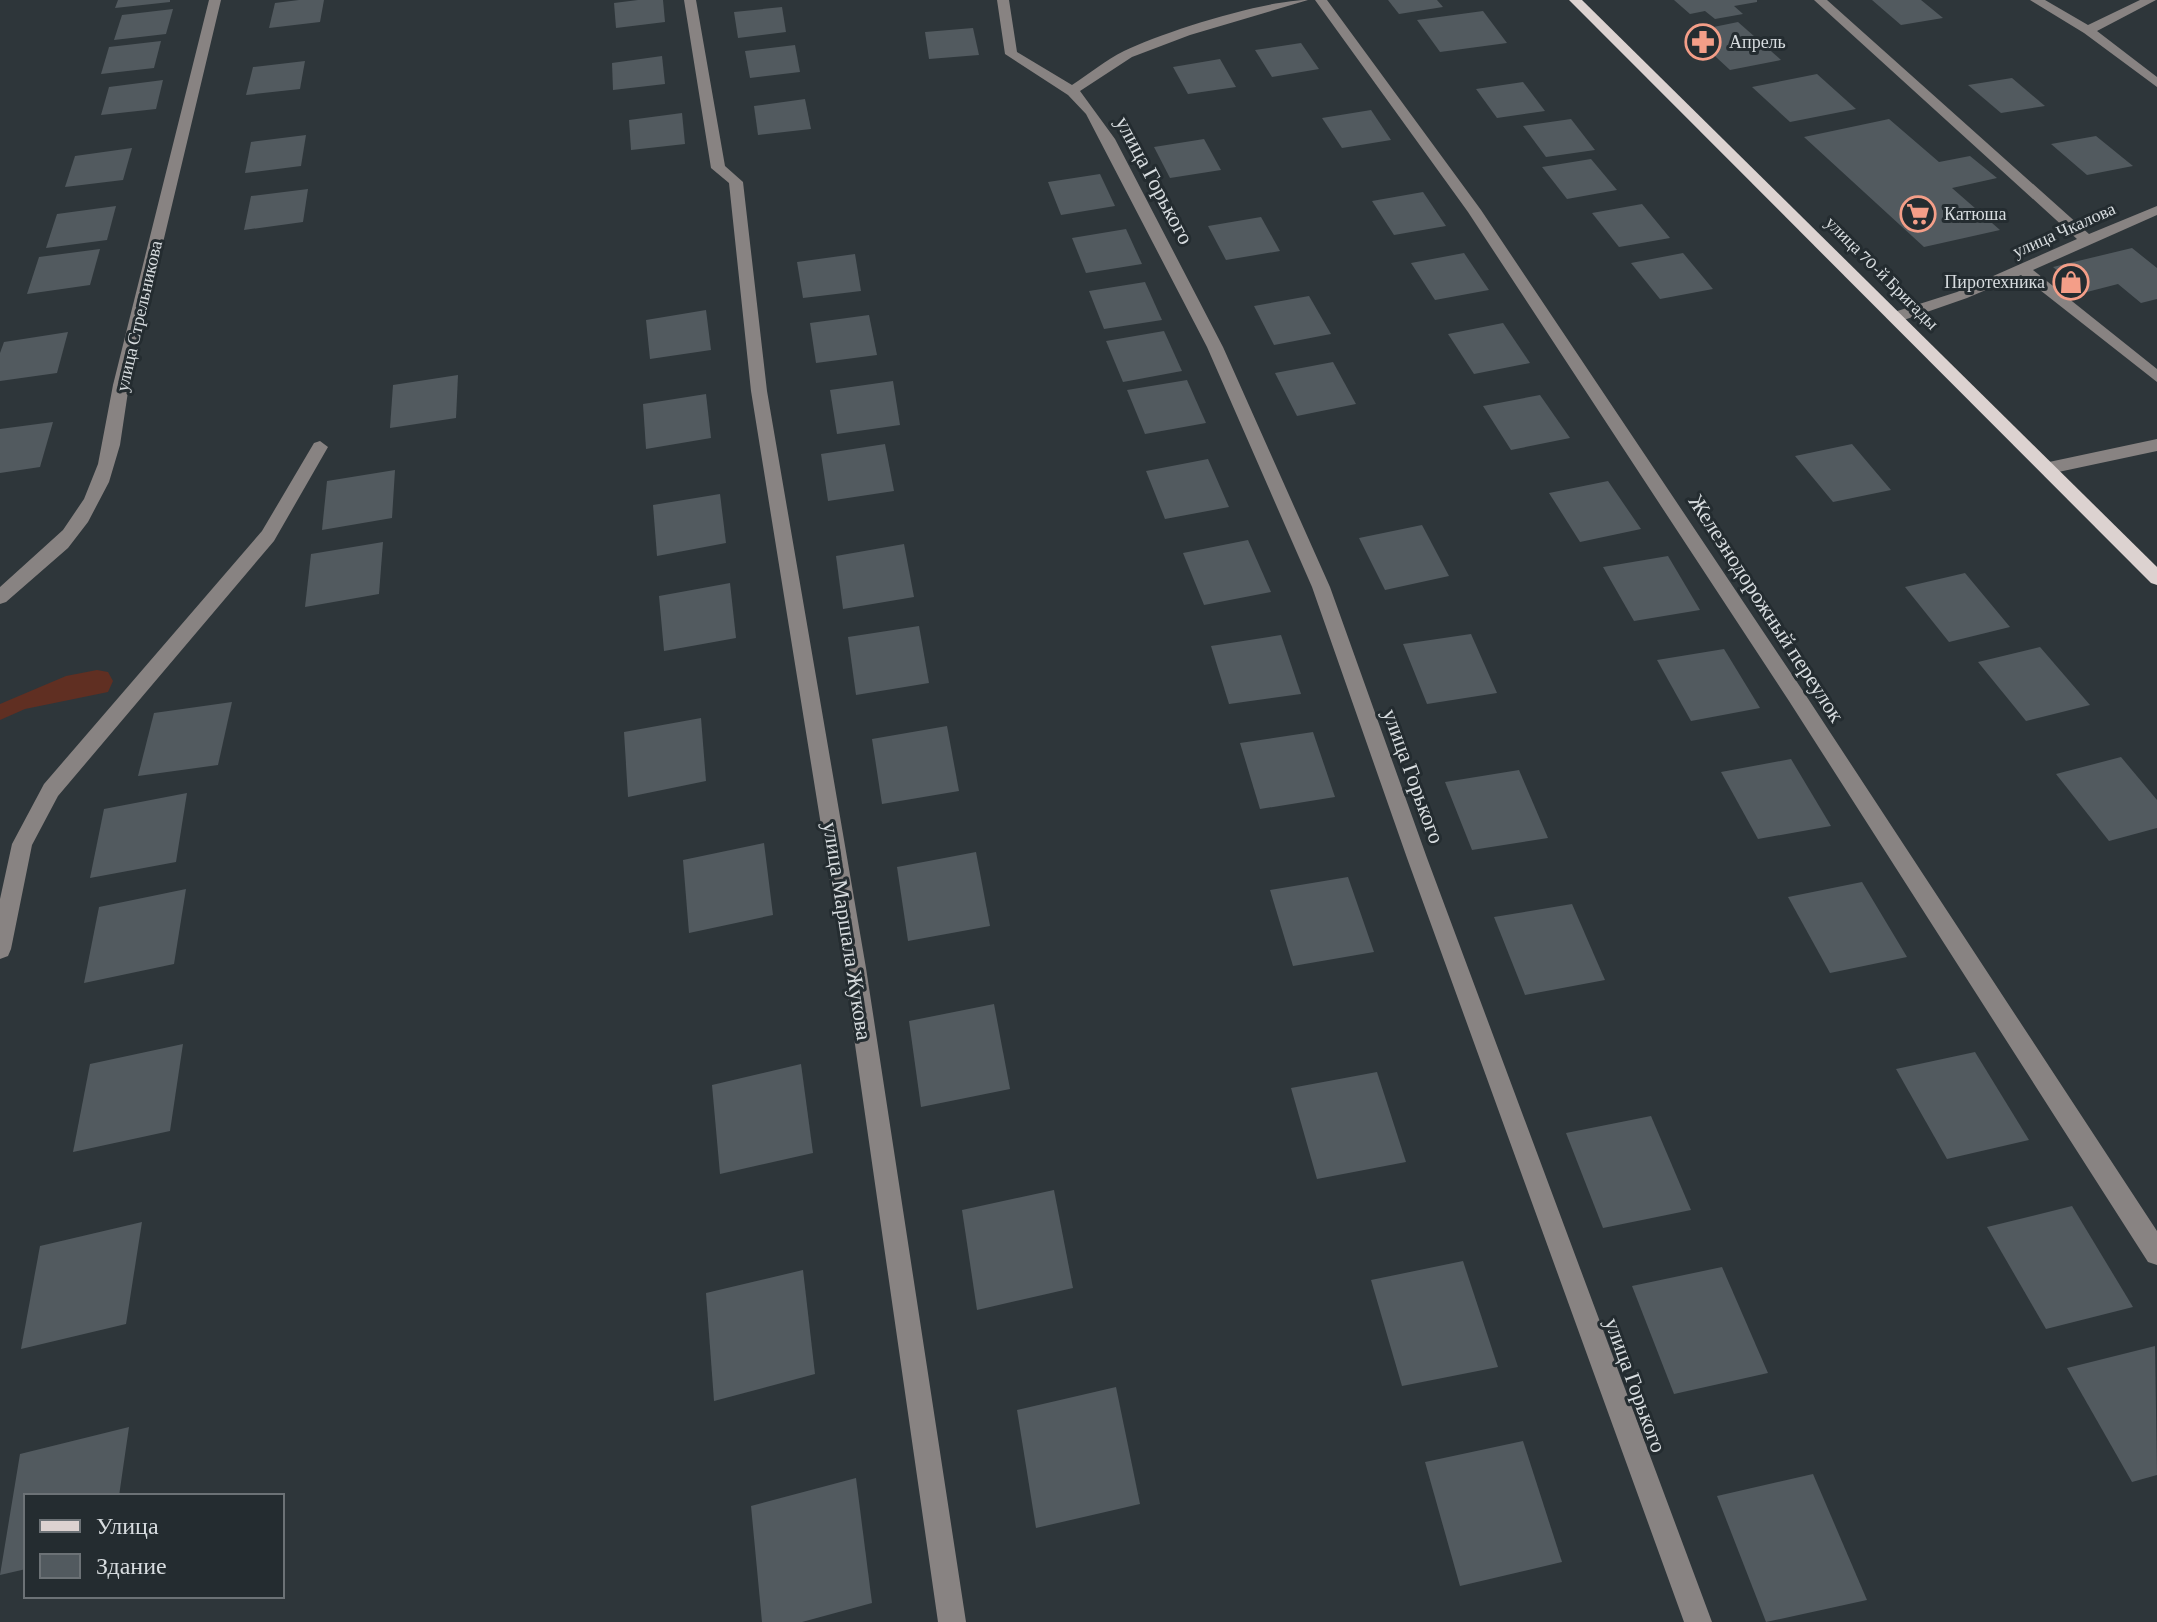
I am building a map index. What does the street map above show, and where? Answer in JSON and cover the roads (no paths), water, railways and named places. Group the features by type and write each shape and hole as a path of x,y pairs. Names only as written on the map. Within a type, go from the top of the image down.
{"main road":[{"name":"улица 70-й Бригады","path":"1575,0 2157,578"}],"street":[{"name":"улица Стрельникова","path":"0,597 68,536 98,488 115,441 121,385 215,0"},
{"name":"улица Маршала Жукова","path":"690,0 718,168 736,182 740,242 759,391 855,968 952,1622"},
{"name":"улица Горького","path":"1003,0 1011,54 1072,91 1090,109 1108,139 1215,347 1321,587 1698,1622"},
{"path":"1072,91 1128,54 1186,32 1302,0"},
{"name":"Железнодорожный переулок","path":"1321,0 1474,210 1796,696 2157,1253"},
{"path":"1820,0 2088,241"},
{"path":"2036,0 2088,30 2157,83"},
{"path":"2088,30 2150,0"},
{"name":"улица Чкалова","path":"1896,317 2024,270 2157,210"},
{"path":"2024,270 2157,377"},
{"path":"2049,468 2157,445"},
{"path":"0,949 22,844 51,790 268,536 320,447"}],"place":[{"name":"Апрель","path":"1703,42"},
{"name":"Катюша","path":"1918,214"},
{"name":"Пиротехника","path":"2071,282"}]}
